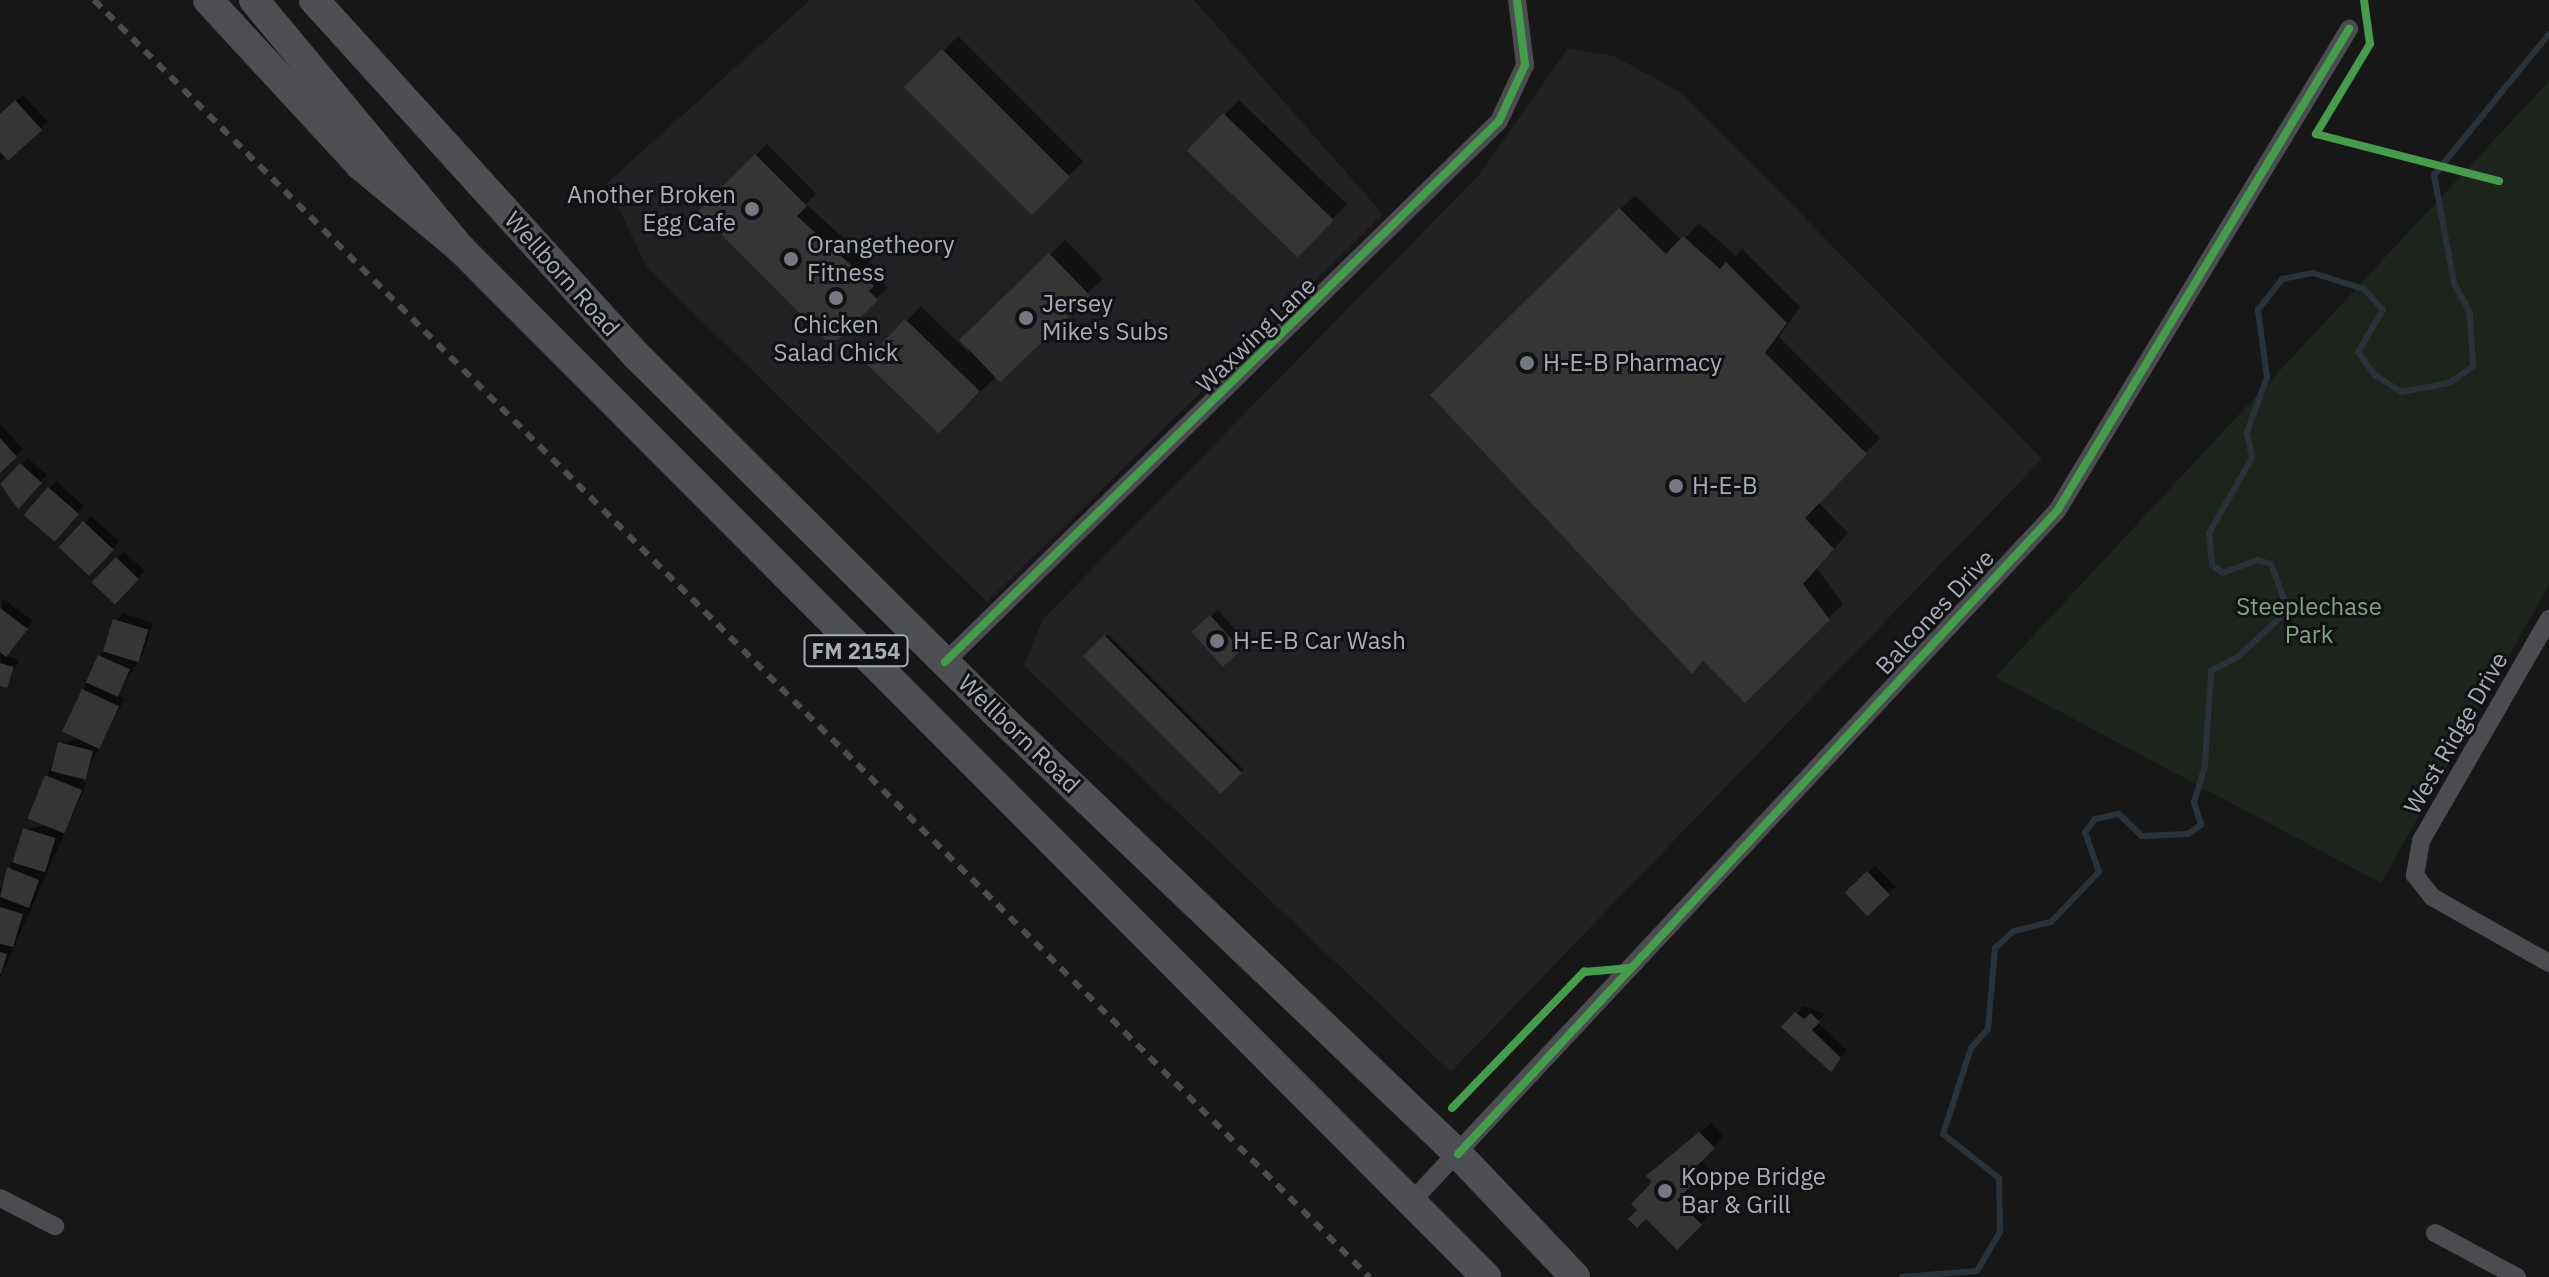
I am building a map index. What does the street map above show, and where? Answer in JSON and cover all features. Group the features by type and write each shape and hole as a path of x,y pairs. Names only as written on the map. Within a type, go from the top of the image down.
{"highway":[{"path":"208,0 360,165 461,249"}],"main road":[{"name":"FM 2154","path":"254,0 461,249 1486,1277"},
{"name":"Wellborn Road","path":"314,0 636,355 945,662 1458,1154 1575,1277"}],"street":[{"name":"Waxwing Lane","path":"945,662 1499,121 1525,65 1517,0"},
{"name":"Balcones Drive","path":"1411,1202 2057,511 2349,29"},
{"name":"West Ridge Drive","path":"2549,619 2544,641 2421,841 2415,875 2432,897 2549,963"},
{"path":"0,1198 55,1226"},
{"path":"2435,1233 2517,1277"}],"shaded area":[{"path":"810,0 1194,0 1383,214 987,602 646,266 607,183"},
{"path":"1568,48 1614,56 1682,93 2042,459 1451,1072 1024,666 1043,619 1479,175"}],"green space":[{"name":"Steeplechase Park","path":"2549,81 2549,585 2381,883 1995,677"}],"building":[{"path":"942,49 1070,177 1032,215 904,87"},
{"path":"15,100 42,130 8,161 0,152 0,114"},
{"path":"1223,113 1334,220 1298,257 1187,150"},
{"path":"755,154 807,206 797,216 874,286 869,291 878,300 839,339 828,342 698,211"},
{"name":"H-E-B","path":"1619,208 1666,254 1683,236 1720,269 1726,262 1787,323 1765,353 1867,454 1805,518 1834,549 1803,584 1830,620 1745,703 1703,661 1692,674 1430,395"},
{"path":"1049,253 1090,295 1000,382 959,340"},
{"path":"905,319 980,391 939,434 864,361"},
{"path":"0,438 17,457 0,473"},
{"path":"20,463 42,483 18,509 0,484"},
{"path":"48,487 79,514 55,542 24,515"},
{"path":"83,521 114,550 89,576 58,547"},
{"path":"116,557 139,579 115,604 92,582"},
{"path":"0,608 28,629 6,657 0,652"},
{"name":"H-E-B Car Wash","path":"1210,615 1241,650 1223,667 1191,632"},
{"path":"113,619 148,630 138,662 103,652"},
{"path":"1104,635 1242,773 1221,794 1083,656"},
{"path":"98,655 130,669 118,697 86,682"},
{"path":"0,663 14,667 7,688 0,686"},
{"path":"82,689 119,706 99,749 62,732"},
{"path":"58,742 93,751 86,780 51,771"},
{"path":"45,775 82,790 64,834 27,819"},
{"path":"23,828 56,838 45,872 12,862"},
{"path":"7,867 39,880 29,908 0,897"},
{"path":"1867,871 1890,895 1868,916 1845,893"},
{"path":"0,907 23,914 13,947 0,944"},
{"path":"0,952 7,954 1,974 0,973"},
{"path":"1795,1012 1804,1019 1811,1013 1820,1022 1812,1030 1841,1058 1831,1072 1781,1027"},
{"name":"Koppe Bridge Bar & Grill","path":"1699,1132 1715,1148 1690,1173 1697,1180 1677,1200 1702,1225 1677,1250 1646,1219 1637,1228 1628,1219 1637,1210 1631,1204 1652,1182 1646,1176"}],"waterway":[{"path":"1902,1277 1977,1271 2000,1232 1999,1178 1943,1134 1971,1048 1988,1029 1995,948 2014,931 2051,922 2099,872 2085,832 2095,819 2119,814 2142,836 2188,834 2201,825 2194,802 2205,765 2211,671 2239,656 2288,610 2271,564 2258,560 2223,573 2212,565 2209,533 2252,458 2247,432 2267,377 2258,310 2282,279 2313,273 2364,289 2383,310 2358,352 2375,375 2401,392 2449,383 2473,367 2470,313 2454,283 2434,175 2549,34"}],"railway":[{"path":"94,0 1369,1277"}],"cycle path":[{"path":"945,662 1499,121 1525,65 1517,0"},
{"path":"2364,0 2370,44 2316,134 2499,181"},
{"path":"1458,1154 2057,511 2349,29"},
{"path":"1452,1108 1584,972 1630,968"}],"place":[{"name":"Another Broken Egg Cafe","path":"752,209"},
{"name":"Orangetheory Fitness","path":"791,259"},
{"name":"Chicken Salad Chick","path":"836,298"},
{"name":"Jersey Mike's Subs","path":"1026,318"},
{"name":"H-E-B Pharmacy","path":"1527,363"},
{"name":"H-E-B","path":"1676,486"},
{"name":"H-E-B Car Wash","path":"1217,641"},
{"name":"Koppe Bridge Bar & Grill","path":"1665,1191"}]}
